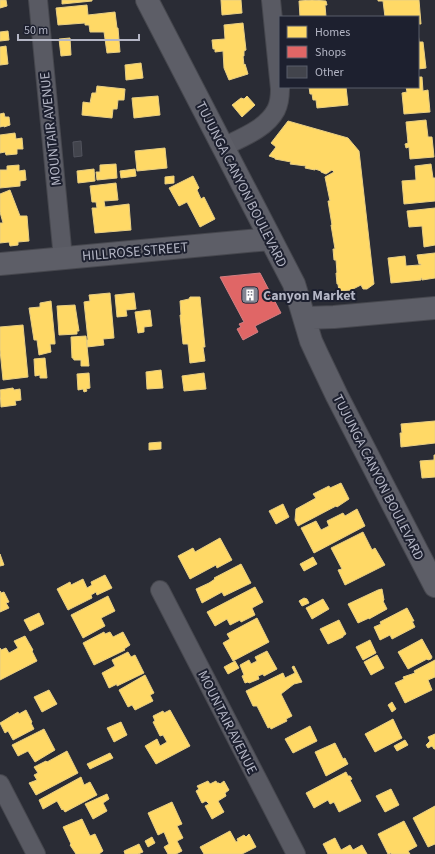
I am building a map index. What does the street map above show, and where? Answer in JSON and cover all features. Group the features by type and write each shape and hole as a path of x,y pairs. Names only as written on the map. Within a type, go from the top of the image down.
{"street":[{"name":"MOUNTAIR AVENUE","path":"38,0 63,258"},
{"name":"TUJUNGA CANYON BOULEVARD","path":"147,0 294,284 311,341 337,396 435,586"},
{"path":"271,0 279,79"},
{"path":"223,147 247,135 266,123 276,111 280,88"},
{"name":"HILLROSE STREET","path":"0,264 270,239"},
{"path":"305,318 334,317 435,308"},
{"name":"MOUNTAIR AVENUE","path":"160,590 296,854"},
{"path":"0,784 36,854"}],"building: Homes":[{"path":"0,0 6,0 7,6 0,8"},
{"path":"62,0 92,0 92,1 62,4"},
{"path":"221,0 241,0 242,13 222,15"},
{"path":"419,0 421,24 419,24 419,16 385,16 383,1 378,1"},
{"path":"299,1 326,1 326,16 300,16"},
{"path":"87,5 88,15 115,12 120,52 107,53 104,32 90,32 89,25 85,25 85,23 58,25 56,8"},
{"path":"243,23 246,50 244,51 243,56 244,65 245,64 248,74 229,80 224,68 223,51 215,52 215,49 213,49 212,40 225,39 224,25"},
{"path":"8,31 9,40 0,41 0,32"},
{"path":"70,38 71,55 61,56 59,39"},
{"path":"419,42 423,42 426,68 419,69"},
{"path":"6,46 8,64 0,65 0,47"},
{"path":"141,63 143,78 126,80 125,65"},
{"path":"419,77 422,77 423,91 428,90 430,112 404,114 402,93 407,92 406,88 419,88"},
{"path":"97,86 125,89 124,100 118,100 117,109 113,109 112,118 82,115 83,102 90,103 92,93 96,93"},
{"path":"309,88 346,88 348,105 317,108 316,100 313,100 312,94 310,94"},
{"path":"158,96 160,115 134,118 132,98"},
{"path":"247,96 255,105 242,117 232,105 241,98 244,99"},
{"path":"4,113 5,117 9,117 10,125 0,127 0,114"},
{"path":"426,120 428,137 432,137 434,157 410,159 409,147 406,148 405,144 408,143 406,122"},
{"path":"288,121 348,138 359,151 374,284 367,289 363,289 361,285 351,290 339,291 337,284 336,260 334,260 333,249 335,249 328,201 330,201 325,177 334,172 332,170 326,174 315,169 305,168 306,166 290,164 291,162 275,159 269,156 276,147 271,143"},
{"path":"15,133 16,139 22,138 23,149 17,149 17,154 6,155 5,152 0,153 0,135"},
{"path":"165,148 167,168 137,171 135,151"},
{"path":"116,164 117,178 97,180 96,172 100,172 100,165"},
{"path":"431,164 433,178 435,178 435,201 404,204 402,181 416,180 415,166"},
{"path":"19,165 19,171 25,170 26,180 20,181 20,186 0,188 0,170 7,170 7,166"},
{"path":"94,169 95,181 78,183 77,171"},
{"path":"135,169 136,176 121,178 120,171"},
{"path":"174,176 174,183 165,184 165,177"},
{"path":"193,176 199,188 197,190 201,199 204,197 215,219 200,227 187,202 179,206 169,188"},
{"path":"116,183 118,200 104,201 105,207 129,204 131,230 95,233 92,208 97,208 96,202 92,202 90,186"},
{"path":"10,190 20,216 27,216 29,241 18,242 18,245 10,246 9,242 0,243 0,223 3,223 0,212 0,194"},
{"path":"435,208 435,245 424,247 422,226 409,227 407,211"},
{"path":"435,253 435,278 422,280 421,278 421,280 391,283 388,258 405,256 406,266 421,265 419,264 417,255"},
{"path":"110,293 114,338 103,339 104,345 87,347 88,340 84,302 90,301 89,295"},
{"path":"134,293 136,309 126,310 127,316 117,317 115,295"},
{"path":"190,297 200,297 205,361 190,363 188,344 183,344 180,301 189,299"},
{"path":"51,301 55,344 50,344 51,352 39,355 37,340 34,340 29,308 40,307 40,303"},
{"path":"75,305 79,331 77,331 77,334 59,335 57,306"},
{"path":"150,310 152,326 144,327 144,332 138,333 135,312"},
{"path":"23,325 28,377 3,380 0,350 0,327"},
{"path":"86,336 89,366 81,366 81,360 74,360 72,358 71,337"},
{"path":"45,358 47,378 40,378 40,375 35,376 34,359"},
{"path":"161,370 163,388 147,389 146,372"},
{"path":"89,373 90,388 86,389 87,391 84,392 83,389 78,390 77,374"},
{"path":"204,373 206,389 184,391 182,376"},
{"path":"13,388 14,390 20,389 21,400 15,401 16,405 1,407 0,390"},
{"path":"435,421 435,443 401,447 401,424"},
{"path":"161,442 161,449 149,450 149,443"},
{"path":"434,455 435,477 422,478 420,461 434,460"},
{"path":"341,483 349,499 337,507 336,506 298,526 295,520 296,509 316,498 313,494 329,486 330,488"},
{"path":"283,504 289,517 276,524 269,511"},
{"path":"357,509 365,526 314,553 301,528 316,521 321,530 329,526 327,521 343,513 345,516"},
{"path":"363,532 372,550 375,548 385,565 345,585 338,570 342,569 331,548"},
{"path":"220,538 232,560 217,568 216,565 190,579 178,556 193,548 195,552"},
{"path":"0,554 4,565 0,566"},
{"path":"313,557 317,564 304,571 300,564"},
{"path":"241,564 251,583 224,596 222,592 202,603 196,589"},
{"path":"105,575 112,588 97,595 96,592 91,595 92,598 68,610 57,589 70,582 71,585 83,579 87,588 92,585 91,582"},
{"path":"255,587 263,602 252,608 255,615 241,622 240,620 230,625 227,619 215,626 207,612"},
{"path":"382,589 383,601 387,609 358,623 348,604"},
{"path":"0,591 1,593 4,592 9,602 6,603 9,608 0,612"},
{"path":"108,596 115,611 101,618 105,626 83,638 71,615"},
{"path":"304,598 307,599 309,603 302,606 299,601"},
{"path":"323,599 329,609 312,619 306,608"},
{"path":"407,608 414,621 412,621 415,627 392,639 390,635 380,640 374,627 381,624 380,622"},
{"path":"39,613 44,624 30,631 24,620"},
{"path":"257,618 269,642 233,661 223,643 230,639 227,634"},
{"path":"339,620 346,634 328,644 320,629"},
{"path":"104,632 105,634 110,632 113,637 123,632 130,645 124,649 125,650 94,665 83,643"},
{"path":"25,636 37,661 0,680 0,648 1,650 6,648 9,653 18,648 14,641"},
{"path":"422,639 432,657 431,659 427,659 408,669 398,652"},
{"path":"370,640 376,653 363,660 356,647"},
{"path":"267,651 277,669 264,676 263,674 258,676 259,679 245,683 240,665 249,660 251,664 257,661 255,657"},
{"path":"128,652 131,657 135,655 144,673 117,686 117,684 109,688 102,673 115,666 112,660"},
{"path":"377,655 384,668 371,675 364,662"},
{"path":"435,660 435,677 428,680 432,690 405,703 395,683 404,679 403,677 415,673 414,671"},
{"path":"235,661 239,668 228,674 224,667"},
{"path":"294,666 302,682 294,684 281,694 292,716 286,719 287,721 271,729 270,727 268,728 257,706 253,706 246,691 283,673 285,678 295,673 292,667"},
{"path":"145,675 154,693 150,695 153,701 135,710 132,705 128,707 119,690"},
{"path":"49,690 57,704 42,712 34,697"},
{"path":"392,702 396,709 392,712 388,705"},
{"path":"26,710 34,729 13,740 8,731 5,733 0,723 18,712 19,714"},
{"path":"170,710 190,746 156,764 145,746 157,739 160,746 167,742 163,735 160,736 153,722 155,721 153,716 163,711 164,713"},
{"path":"393,719 402,738 375,752 365,734"},
{"path":"121,722 127,735 114,742 107,728"},
{"path":"310,726 317,741 293,753 285,739"},
{"path":"44,729 55,750 35,762 28,751 18,756 12,745"},
{"path":"435,734 435,749 432,746 428,748 426,745 430,741 428,737"},
{"path":"405,740 408,745 397,751 394,746"},
{"path":"335,743 343,759 345,758 348,764 326,776 315,752"},
{"path":"67,751 78,773 36,795 29,783 37,780 34,775 38,773 34,767"},
{"path":"110,753 113,758 90,769 87,764"},
{"path":"346,772 352,779 350,780 361,801 339,812 334,802 330,804 328,800 314,808 306,793"},
{"path":"81,777 84,785 90,782 97,795 65,812 63,809 62,810 57,801 43,809 39,800"},
{"path":"208,781 210,784 216,781 220,784 224,781 229,790 225,793 226,796 218,801 224,812 212,819 205,806 209,804 206,801 202,803 196,791 199,789 197,786"},
{"path":"391,789 399,805 385,812 376,796"},
{"path":"107,794 109,799 103,803 107,811 93,819 85,804"},
{"path":"172,802 182,824 177,826 183,838 177,841 182,851 176,854 168,854 164,847 169,844 164,832 158,835 148,813"},
{"path":"435,806 435,844 428,847 413,818"},
{"path":"82,819 90,836 95,834 103,851 99,854 76,854 70,845 71,844 63,827"},
{"path":"404,821 417,846 408,851 410,854 388,854 378,834"},
{"path":"230,831 236,842 238,841 237,839 244,835 246,837 249,834 256,847 242,854 204,854 200,847"},
{"path":"152,837 155,843 148,847 145,841"},
{"path":"335,838 341,850 350,845 353,850 362,845 367,854 328,854 323,844"},
{"path":"139,844 143,852 138,854 125,854 124,851"}],"building: Shops":[{"name":"Canyon Market","path":"260,273 281,313 255,326 258,332 243,340 237,329 241,327 239,324 244,322 220,277"}],"building: Other":[{"path":"81,141 82,156 74,157 73,142"}],"place":[{"name":"Canyon Market","path":"250,295"}]}
